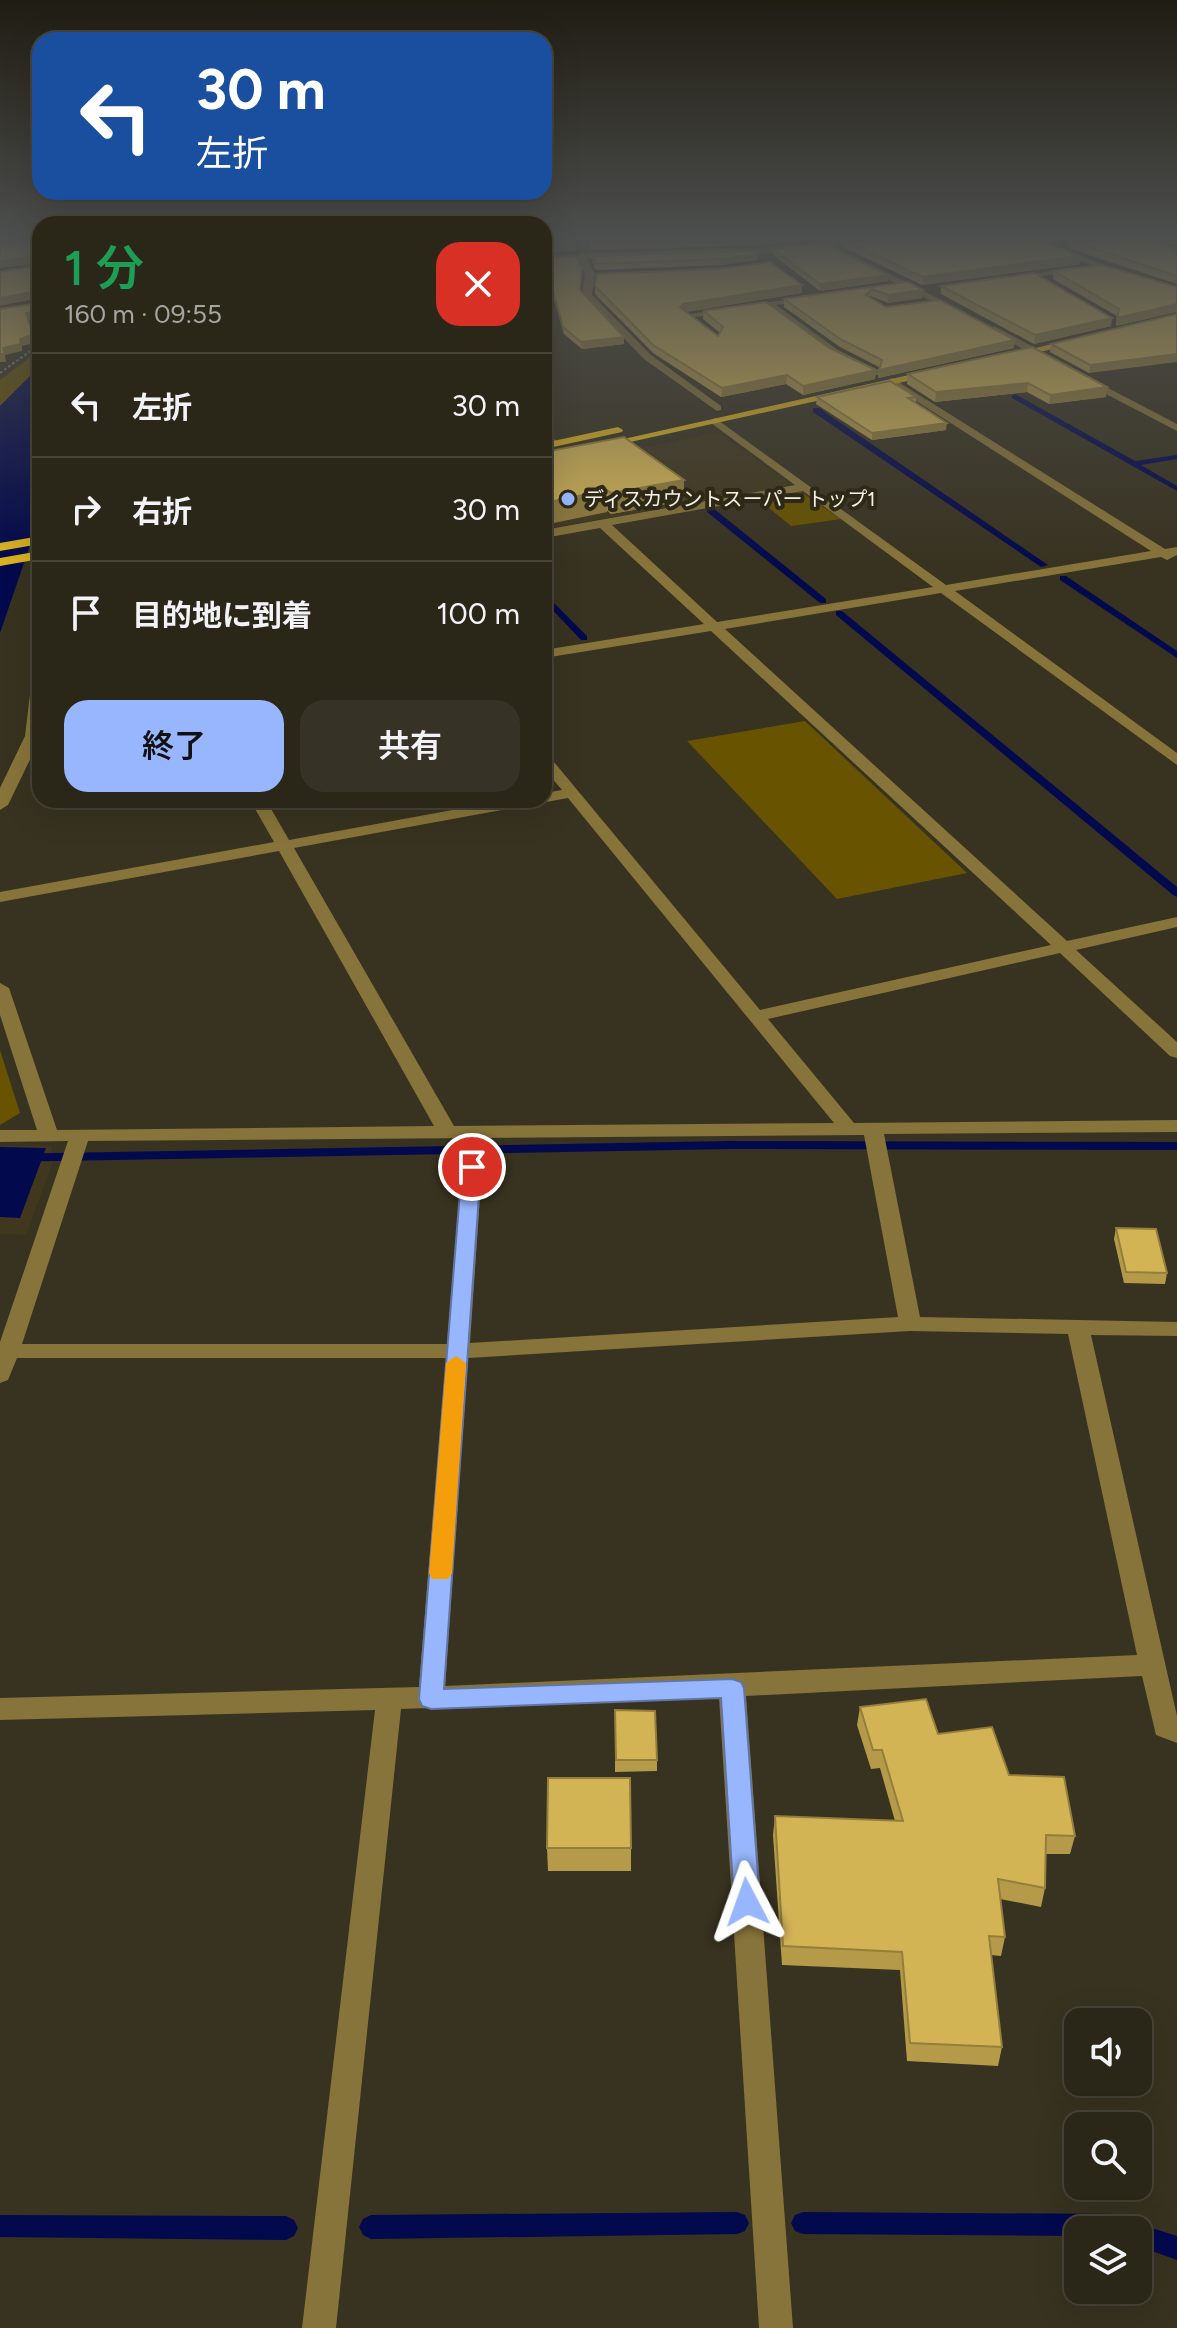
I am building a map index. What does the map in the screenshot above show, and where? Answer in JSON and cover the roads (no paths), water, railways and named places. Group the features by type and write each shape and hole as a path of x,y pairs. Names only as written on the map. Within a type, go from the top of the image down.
{"main road":[{"path":"1006,357 1041,349"},
{"path":"552,456 939,359"},
{"path":"552,444 949,369"},
{"path":"0,547 32,541"},
{"path":"0,562 32,556"}],"street":[{"path":"638,349 805,487 1177,760"},
{"path":"829,349 876,373"},
{"path":"1030,349 1058,364"},
{"path":"1070,370 1177,428"},
{"path":"892,381 1170,552 1177,562"},
{"path":"552,532 805,487"},
{"path":"602,523 1177,1052"},
{"path":"552,653 1170,552"},
{"path":"0,805 32,743"},
{"path":"552,769 850,1130"},
{"path":"552,797 572,793"},
{"path":"263,808 448,1133"},
{"path":"0,897 489,808"},
{"path":"756,1016 1177,922"},
{"path":"0,988 49,1136"},
{"path":"0,1136 1177,1126"},
{"path":"873,1130 910,1324"},
{"path":"0,1375 4,1351 80,1136"},
{"path":"431,1699 472,1167"},
{"path":"4,1351 457,1351 910,1324 1177,1329"},
{"path":"1078,1328 1150,1665 1166,1727 1177,1732"},
{"path":"0,1709 389,1701 732,1688 1150,1665"},
{"path":"732,1688 776,2328"},
{"path":"319,2328 389,1701"}],"waterway":[{"path":"1015,396 1133,464"},
{"path":"816,410 1044,565"},
{"path":"1133,464 1177,457"},
{"path":"1133,464 1177,489"},
{"path":"710,510 823,601"},
{"path":"1063,578 1177,655"},
{"path":"552,604 584,638"},
{"path":"839,613 1177,893"},
{"path":"0,1158 731,1145 1177,1146"},
{"path":"371,2227 737,2223"},
{"path":"803,2223 1064,2225"},
{"path":"0,2226 286,2228"},
{"path":"1152,2239 1177,2248"}],"place":[{"name":"ディスカウントスーパー トップ1","path":"568,499"}]}
